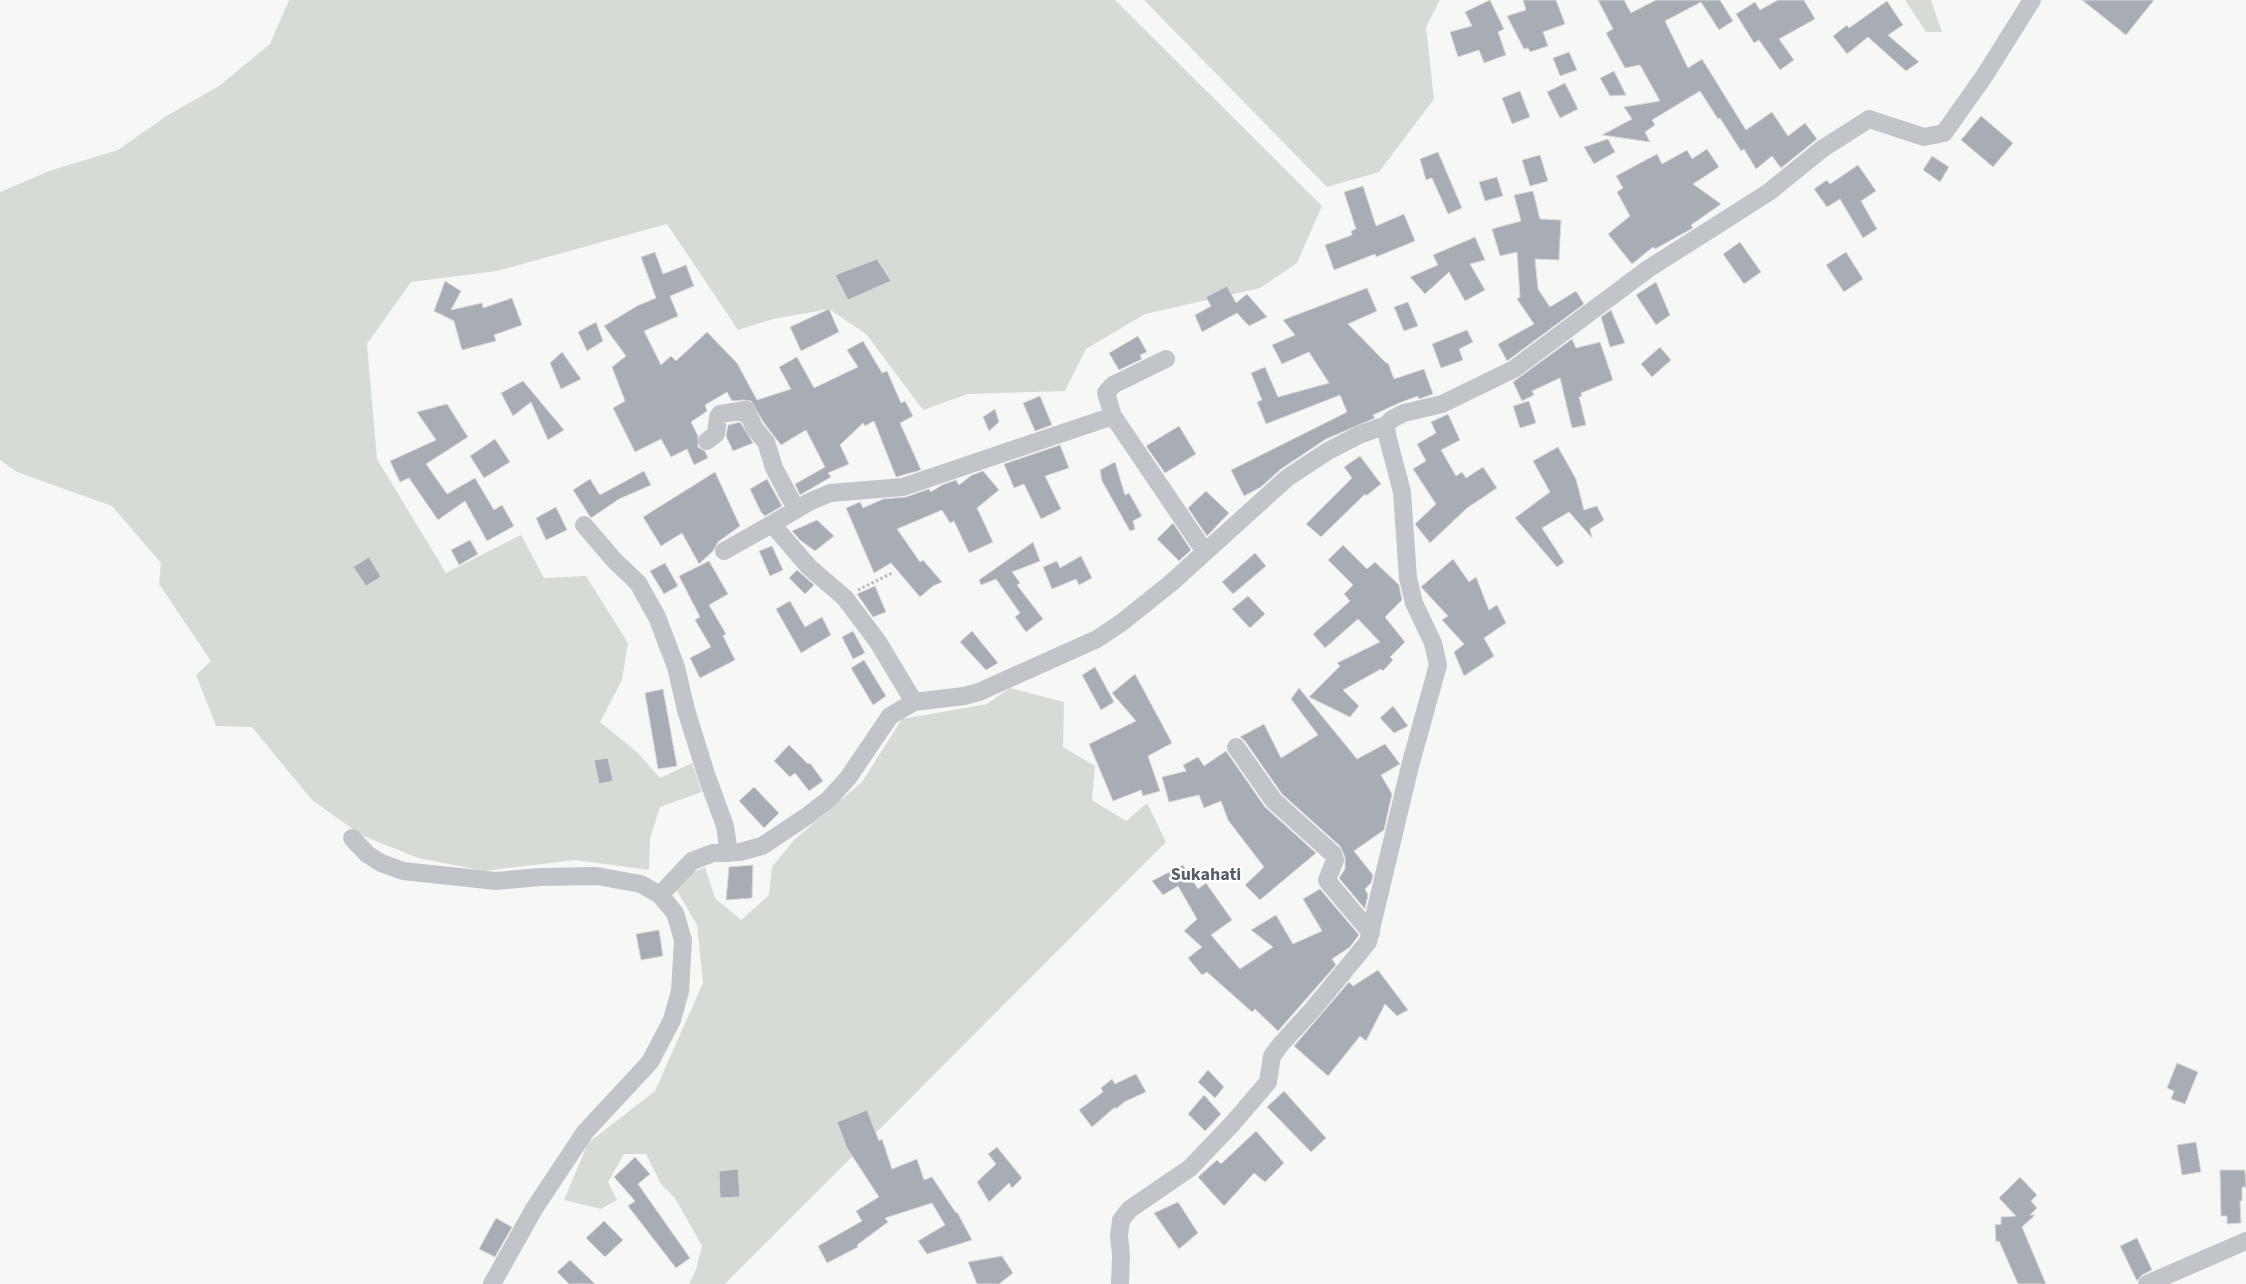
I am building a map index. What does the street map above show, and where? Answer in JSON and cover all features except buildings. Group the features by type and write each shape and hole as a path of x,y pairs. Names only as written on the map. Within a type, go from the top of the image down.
{"street":[{"path":"660,896 692,861 713,853 740,852 762,846 829,799 848,778 890,716 914,702 964,696 980,692 1089,643 1121,623 1206,552 1287,478 1328,451 1359,435 1386,425 1392,419 1404,413 1442,404 1514,369 1648,269 1769,192 1822,149 1869,119 1924,137 1944,133 1985,75 2032,0"},
{"path":"1166,359 1113,385 1106,393 1113,416 1206,552"},
{"path":"706,441 716,434 720,414 746,410 755,429 766,442 774,468 796,509"},
{"path":"724,551 796,509 830,493 904,487 1113,416"},
{"path":"1120,1284 1121,1255 1119,1236 1121,1220 1130,1209 1190,1168 1233,1123 1268,1082 1272,1056 1347,970 1368,942 1410,766 1438,665 1433,643 1414,603 1408,578 1402,492 1386,425"},
{"path":"772,524 809,567 845,598 878,642 914,702"},
{"path":"584,525 614,560 638,583 657,617 676,667 686,710 725,826 729,853"},
{"path":"1236,746 1274,801 1335,857 1327,880 1371,932"},
{"path":"352,838 367,854 381,863 402,871 496,881 540,877 597,876 641,884 660,896 675,913 683,940 680,991 672,1020 650,1062 585,1132 534,1209 492,1284"},
{"path":"2146,1284 2246,1240"}],"path":[{"path":"845,598 864,586 894,572"}],"shaded area":[{"path":"289,0 1115,0 1322,206 1297,263 1260,288 1145,314 1086,349 1065,391 968,394 923,410 866,334 829,309 773,319 738,330 667,224 497,271 411,282 367,344 377,459 446,573 521,535 544,578 586,576 628,643 622,680 600,722 638,753 660,778 692,763 702,792 660,807 650,839 649,870 575,860 484,871 418,858 361,835 312,800 252,727 216,726 196,675 211,661 159,584 161,563 112,506 17,472 0,460 0,192 52,170 118,150 168,115 219,86 270,44"},
{"path":"1144,0 1440,0 1426,27 1434,99 1379,172 1327,187"},
{"path":"1905,0 1931,0 1942,32 1926,32"},
{"path":"1010,688 1064,702 1063,747 1095,766 1092,800 1126,821 1147,803 1166,842 725,1284 689,1284 696,1270 702,1246 675,1198 661,1184 646,1154 624,1154 608,1182 617,1200 601,1209 564,1200 588,1143 655,1091 703,983 697,925 672,882 705,867 715,898 741,920 769,895 772,867 794,840 862,782 902,719 987,704"}],"district":[{"name":"Sukahati","path":"1206,874"}]}
